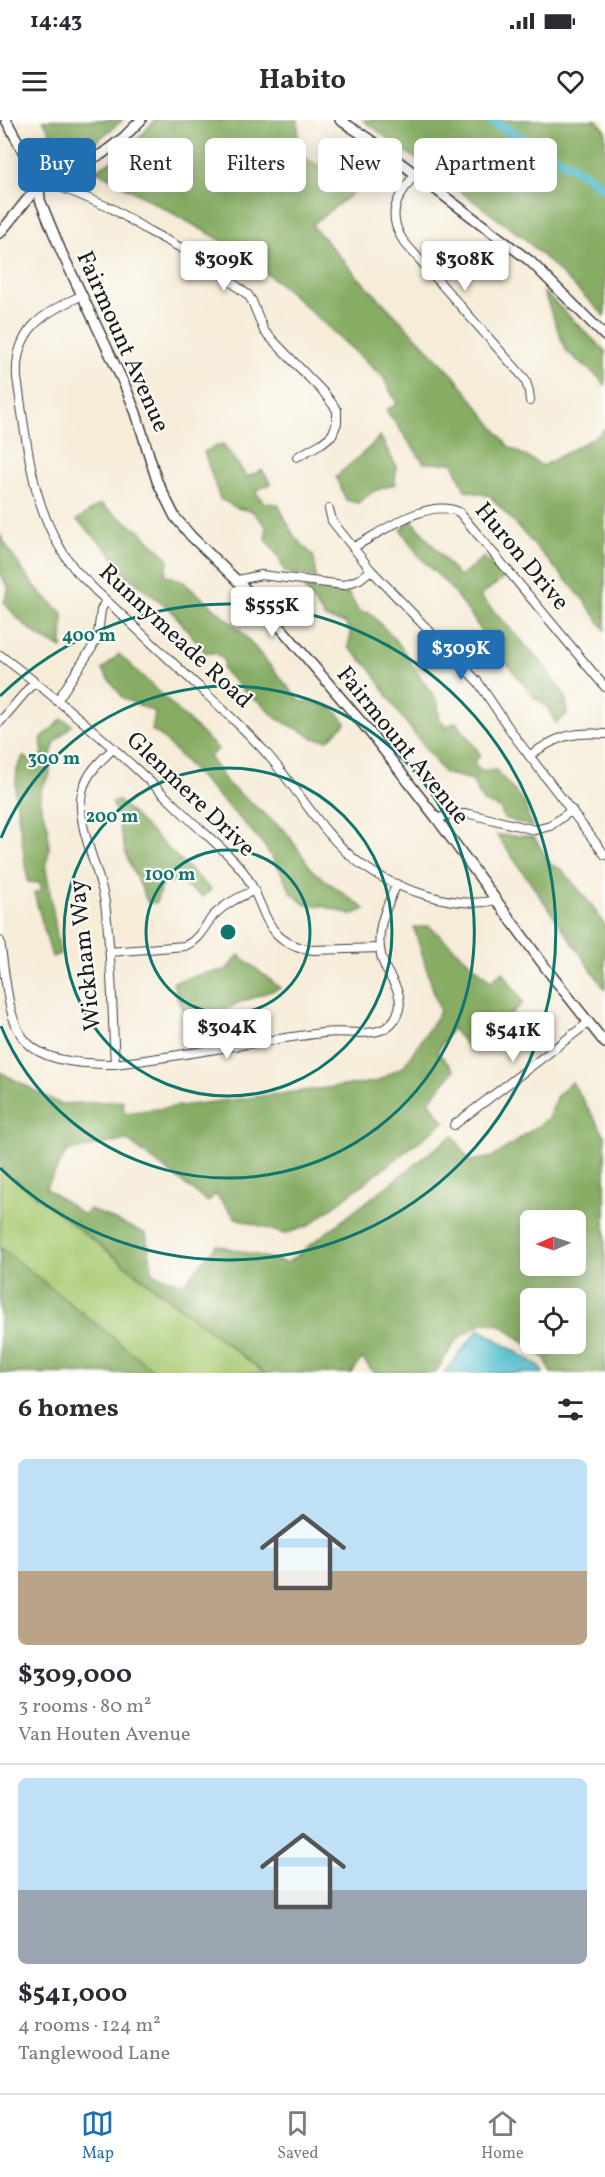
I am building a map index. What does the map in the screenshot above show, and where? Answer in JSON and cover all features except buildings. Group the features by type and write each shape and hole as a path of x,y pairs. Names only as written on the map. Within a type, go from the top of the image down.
{"main road":[{"name":"Fairmount Avenue","path":"6,120 18,142"},
{"path":"96,157 124,137 141,120"},
{"path":"340,120 414,173"},
{"path":"0,233 33,192"},
{"name":"Fairmount Avenue","path":"40,192 40,200 81,296 125,386 157,480 175,517 191,536 268,612 362,723 605,1043"},
{"path":"439,192 530,261 605,336"}],"street":[{"path":"414,176 396,203 394,216 396,229 404,242 525,379 530,401"},
{"path":"73,192 113,209 202,259 248,295 264,331 325,394 337,410 337,423 332,435 297,457"},
{"name":"Runnymeade Road","path":"81,296 56,307 34,323 26,333 19,352 17,378 32,476 43,512 60,548 73,568 266,753 332,836 353,858 385,879 432,896 480,904 496,900"},
{"name":"Huron Drive","path":"354,547 416,513 447,508 459,512 605,687"},
{"path":"329,509 332,521 371,570 471,672 530,756 605,855"},
{"path":"238,580 261,575 344,585 360,579 371,570"},
{"path":"57,701 92,648 98,634 101,610 106,600"},
{"name":"Glenmere Drive","path":"0,655 114,748 233,860 255,890 267,921 283,939 296,946 323,951 380,948"},
{"path":"0,722 34,682"},
{"path":"530,756 550,742 566,735 580,733 605,735"},
{"name":"Wickham Way","path":"114,748 86,779 81,806 103,890 115,1064"},
{"path":"437,819 450,813 470,814 535,830 550,826 572,810"},
{"path":"0,941 14,1023 28,1045 46,1055 68,1061 115,1064 325,1032 366,1033 382,1030 392,1022 399,1010 396,988 386,969 380,948 383,913 397,884"},
{"path":"109,952 185,946 195,940 208,922 226,904 255,890"},
{"path":"454,1125 588,1023"}],"green space":[{"path":"43,120 123,120 96,141 96,138 53,138"},
{"path":"155,120 298,120 298,138 205,138 205,192 306,192 306,158 318,165 318,192 354,192 312,225 356,275 454,376 509,447 543,466 600,434 605,428 605,630 584,600 490,496 465,490 453,463 424,463 386,410 397,404 383,377 286,289 251,261 219,239 135,192 193,192 193,138 139,138"},
{"path":"363,120 597,120 605,130 605,316 525,239 461,192 557,192 557,138 414,138 414,157 402,149 402,138 388,138"},
{"path":"108,163 108,177 96,171"},
{"path":"543,291 605,351 605,385 566,351"},
{"path":"380,436 396,466 395,484 374,491 358,503 346,500 336,477"},
{"path":"223,444 247,477 262,470 271,484 255,491 264,503 278,504 294,536 314,557 316,578 285,572 278,556 266,540 266,526 252,511 237,508 220,499 204,452"},
{"path":"100,504 140,531 169,559 165,575 181,580 240,630 300,701 332,708 346,723 328,740 312,738 277,719 261,703 250,697 223,670 224,660 216,653 206,653 171,610 123,573 111,553 77,520"},
{"path":"412,520 459,577 484,557 504,578 480,596 541,662 566,697 567,714 556,723 547,707 533,696 484,635 448,585 420,557 401,530"},
{"path":"0,535 27,577 63,613 62,648 30,629 4,602 9,589 0,573"},
{"path":"304,588 349,594 359,612 370,613 399,644 437,700 440,720 446,727 456,722 481,755 474,762 479,770 496,770 524,802 532,827 504,818 500,808 483,802 472,780 444,773 398,712 370,668 348,647 351,634 345,623 325,618"},
{"path":"119,654 218,749 209,757 228,784 286,832 313,871 365,909 351,915 323,906 305,905 291,892 279,868 261,841 160,735 152,731 155,712 123,698 102,670"},
{"path":"62,719 72,725 55,742 50,757 50,774 41,789 41,808 48,825 49,849 46,868 60,954 52,957 34,893 42,890 40,883 28,882 15,793 17,770 23,756 34,763 43,754 41,739"},
{"path":"118,800 211,890 203,897 179,882 162,885 156,903 147,902 126,854 112,802"},
{"path":"497,835 534,837 551,865 561,869 591,904 605,926 605,989"},
{"path":"429,926 491,981 503,972 523,1003 471,1051 452,1028 437,1052 454,1070 429,1101 444,1122 308,1226 284,1234 236,1218 215,1194 208,1202 127,1140 67,1151 46,1188 84,1215 90,1209 146,1234 153,1274 184,1284 217,1245 287,1263 453,1135 470,1161 493,1157 549,1118 556,1097 572,1082 605,1136 605,1373 551,1373 545,1358 540,1354 586,1354 586,1288 520,1288 520,1339 501,1325 484,1322 458,1338 435,1373 374,1373 362,1358 352,1373 265,1373 0,1168 0,1072 60,1104 123,1101 124,1113 376,1082 404,1066 440,1012 414,928"},
{"path":"239,955 280,988 238,1003 221,1012 199,1007 188,1017 178,1000 173,982 226,970"},
{"path":"0,1168 264,1373 0,1373"},
{"path":"0,1247 157,1373 0,1373"}],"water":[{"path":"479,1329 541,1367 543,1373 444,1373"}],"waterway":[{"path":"490,120 583,173 605,189"}]}
